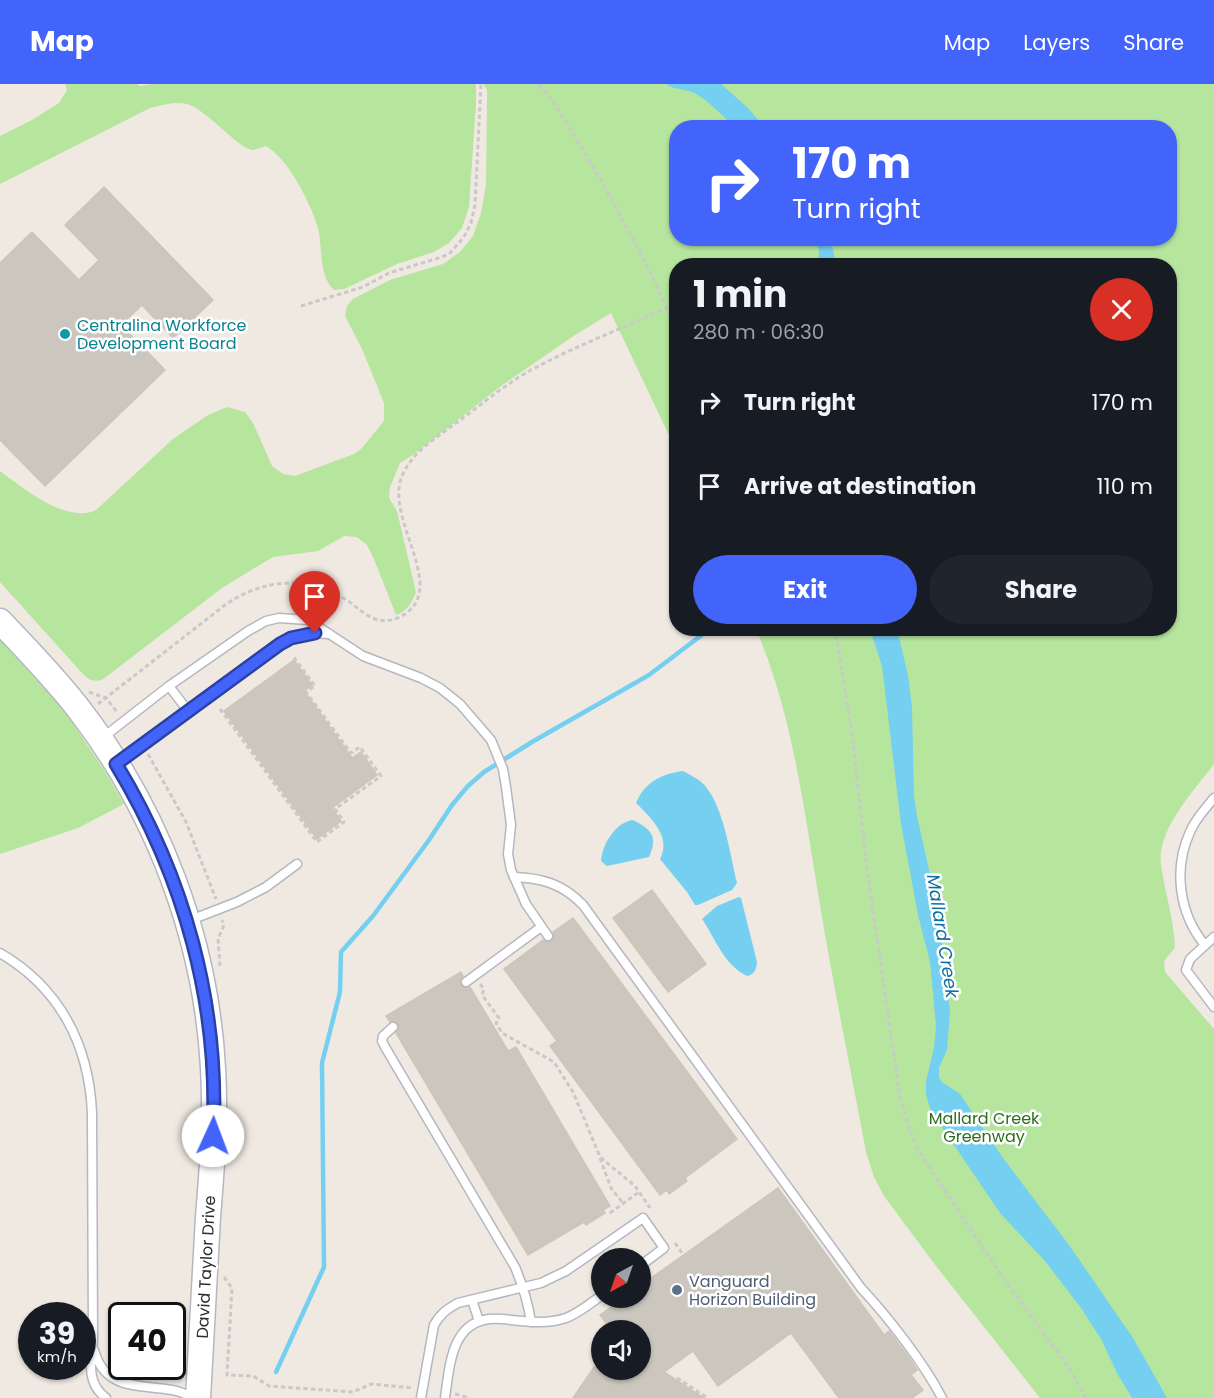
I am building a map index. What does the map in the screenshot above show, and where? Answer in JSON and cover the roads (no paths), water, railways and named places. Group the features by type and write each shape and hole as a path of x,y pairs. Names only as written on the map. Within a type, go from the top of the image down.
{"street":[{"name":"David Taylor Drive","path":"0,621 54,679 100,739 116,764 152,828 187,921 198,960 210,1033 214,1126 196,1398"}],"lane":[{"path":"100,739 169,686 248,631 266,621 279,618 308,620 363,656 421,678 440,688 460,704 491,740 503,769 511,825 508,854 514,877 526,904 548,936"},
{"path":"116,764 280,644 302,634 329,634"},
{"path":"169,686 188,711"},
{"path":"1205,945 1194,931 1184,907 1180,872 1183,851 1190,830 1214,798"},
{"path":"187,921 237,902 266,887 297,864"},
{"path":"514,877 534,878 551,883 564,889 582,905 861,1288 878,1306 942,1398"},
{"path":"466,982 541,927"},
{"path":"1214,937 1190,959 1186,970 1214,1007"},
{"path":"0,952 20,965 50,994 67,1019 86,1065 92,1113 93,1302"},
{"path":"393,1027 383,1035 382,1041 515,1267 524,1287 531,1322"},
{"path":"599,1248 643,1218 664,1248 651,1258"},
{"path":"422,1394 434,1325 439,1316 448,1308 541,1283 566,1271 591,1254"},
{"path":"472,1300 479,1321"},
{"path":"445,1395 453,1348 460,1336 479,1321 500,1319 531,1322 554,1321 568,1317 591,1302"},
{"path":"96,1350 99,1361 108,1373 121,1383 136,1387 174,1390 196,1398"},
{"path":"93,1380 96,1389 106,1398"}],"water":[{"path":"666,84 721,84 758,120 727,120 698,95"},
{"path":"818,246 832,246 835,258 818,258"},
{"path":"872,636 899,636 908,675 912,707 914,795 938,910 950,1011 947,1050 939,1068 939,1078 960,1094 1003,1158 1069,1245 1133,1338 1167,1398 1132,1398 1101,1339 1081,1308 1045,1261 1000,1213 931,1111 926,1095 926,1081 934,1048 936,1026 930,962 918,915 901,824 882,666"},
{"path":"683,771 700,781 708,789 714,801 725,828 737,883 732,890 698,905 695,905 660,859 663,851 662,836 658,828 636,803 649,784 668,774"},
{"path":"633,820 652,834 653,844 649,857 607,866 601,861 607,841 616,829"},
{"path":"739,897 757,962 755,971 747,976 726,958 702,919 717,906"}],"waterway":[{"path":"276,1372 324,1267 322,1063 340,992 341,952 373,916 468,786 484,772 532,742 649,675 700,636"}],"place":[{"name":"Centralina Workforce Development Board","path":"65,334"},
{"name":"Vanguard Horizon Building","path":"677,1290"}],"water label":[{"name":"Mallard Creek","path":"943,936"}],"park label":[{"name":"Mallard Creek Greenway","path":"984,1127"}]}
